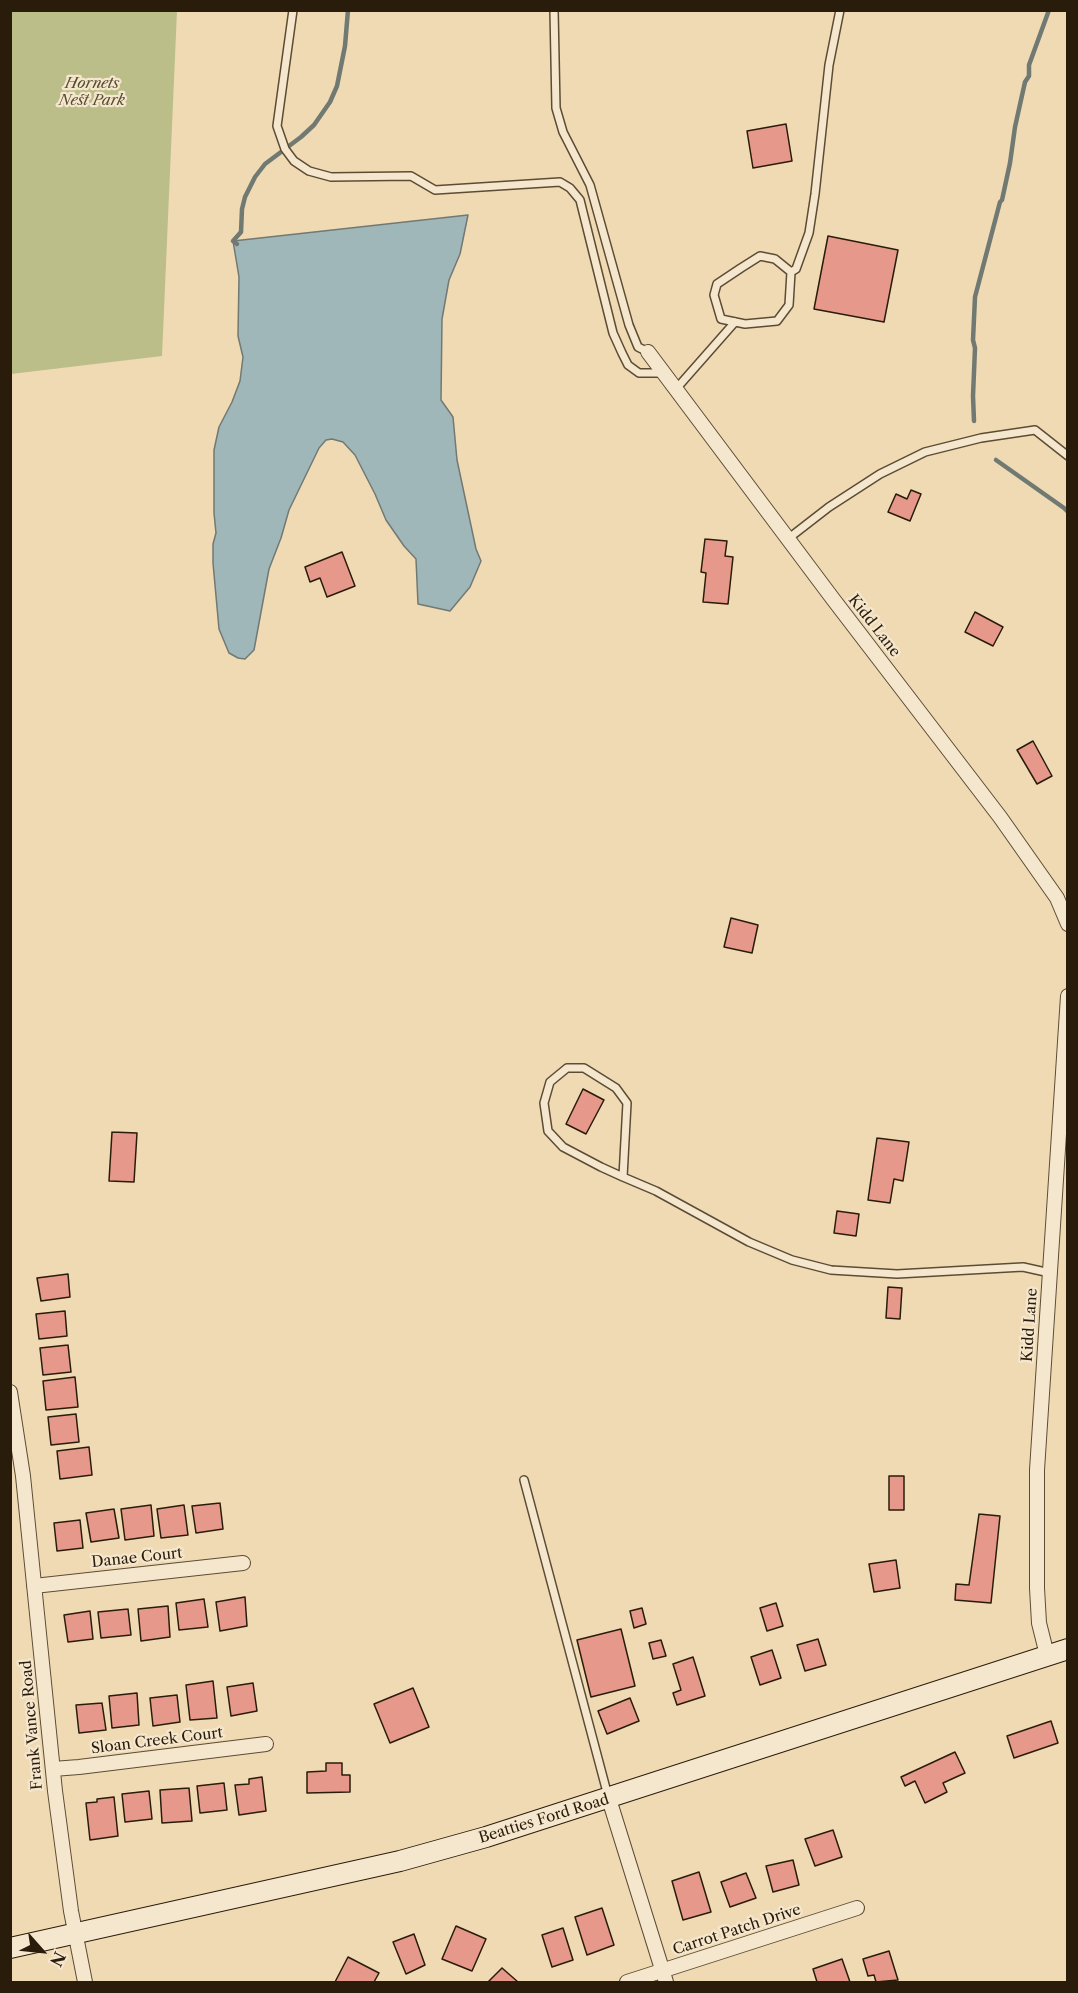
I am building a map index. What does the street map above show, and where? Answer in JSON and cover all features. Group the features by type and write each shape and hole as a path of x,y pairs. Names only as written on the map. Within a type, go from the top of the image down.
{"main road":[{"name":"Beatties Ford Road","path":"10,1948 400,1862 609,1798 1068,1649"}],"street":[{"name":"Kidd Lane","path":"648,352 1044,879 1057,898 1068,924"},
{"name":"Kidd Lane","path":"1047,1655 1039,1623 1037,1470 1068,996"},
{"name":"Frank Vance Road","path":"10,1392 17,1477 34,1586 53,1769 74,1934 85,1983"},
{"name":"Danae Court","path":"34,1586 243,1563"},
{"name":"Sloan Creek Court","path":"53,1769 266,1744"},
{"path":"609,1798 664,1977"},
{"name":"Carrot Patch Drive","path":"627,1983 664,1977 857,1908"}],"lane":[{"path":"293,10 277,126 285,149 294,161 309,171 331,177 411,176 435,190 560,182 570,188 580,200 613,333 628,365 639,373 664,373"},
{"path":"554,10 556,108 564,132 590,184 629,325 638,347 648,352"},
{"path":"791,272 775,259 760,256 717,284 714,295 721,319 760,324 777,321 789,305 791,272 796,268 809,233 829,65 840,10"},
{"path":"676,389 735,322"},
{"path":"789,538 829,507 880,474 925,452 981,438 1035,430 1068,456"},
{"path":"622,1177 627,1103 616,1088 585,1068 567,1068 550,1082 544,1103 548,1131 563,1147 622,1177 656,1191 749,1242 792,1260 831,1270 897,1274 1023,1267 1050,1273"},
{"path":"524,1480 609,1798"}],"green space":[{"name":"Hornets Nest Park","path":"10,11 177,11 162,356 11,374"}],"water":[{"path":"468,215 460,254 449,280 442,319 441,400 453,417 457,460 476,549 481,561 470,587 450,611 418,604 416,559 386,520 355,455 343,442 326,440 319,448 289,510 269,569 254,650 245,659 238,658 229,653 219,629 213,563 213,544 216,533 214,450 219,427 240,381 243,357 238,336 239,277 233,241"}],"building":[{"path":"786,124 792,161 753,168 747,131"},
{"path":"828,236 898,250 884,322 814,309"},
{"path":"911,490 921,494 910,521 888,512 896,494 907,499"},
{"path":"705,539 727,541 725,556 733,557 728,604 703,602 706,573 701,572"},
{"path":"342,552 355,586 327,597 320,578 310,582 305,567"},
{"path":"975,612 1003,627 993,646 965,632"},
{"path":"1033,741 1052,776 1037,784 1017,750"},
{"path":"731,918 758,925 752,953 724,947"},
{"path":"583,1089 604,1100 586,1134 566,1124"},
{"path":"112,1132 137,1133 134,1182 109,1181"},
{"path":"877,1138 909,1142 903,1181 894,1179 890,1203 868,1200"},
{"path":"837,1211 859,1214 856,1236 834,1233"},
{"path":"68,1274 70,1297 41,1301 37,1278"},
{"path":"888,1287 902,1288 900,1319 886,1318"},
{"path":"65,1311 67,1336 39,1339 36,1314"},
{"path":"68,1345 71,1372 43,1375 40,1348"},
{"path":"75,1377 78,1407 46,1410 43,1381"},
{"path":"76,1414 79,1442 51,1445 48,1417"},
{"path":"89,1447 92,1475 60,1479 57,1451"},
{"path":"889,1476 904,1476 904,1510 889,1510"},
{"path":"220,1503 223,1529 196,1533 192,1506"},
{"path":"151,1505 154,1536 125,1540 121,1509"},
{"path":"184,1505 188,1535 161,1538 157,1509"},
{"path":"114,1509 119,1538 91,1542 86,1513"},
{"path":"979,1514 1000,1516 991,1603 955,1600 956,1584 969,1585"},
{"path":"80,1520 83,1548 57,1551 54,1523"},
{"path":"896,1560 900,1588 874,1592 869,1564"},
{"path":"245,1597 247,1626 220,1631 216,1602"},
{"path":"204,1599 208,1627 179,1630 176,1603"},
{"path":"776,1603 783,1626 767,1631 760,1608"},
{"path":"168,1606 170,1637 141,1641 138,1609"},
{"path":"642,1608 646,1624 634,1628 630,1611"},
{"path":"128,1609 131,1635 101,1638 98,1612"},
{"path":"90,1611 93,1639 68,1642 64,1615"},
{"path":"621,1629 635,1686 591,1697 577,1640"},
{"path":"818,1639 826,1665 805,1671 797,1645"},
{"path":"661,1640 666,1656 653,1659 649,1643"},
{"path":"772,1650 781,1678 760,1685 751,1657"},
{"path":"693,1657 705,1696 677,1705 673,1693 681,1690 673,1664"},
{"path":"213,1681 217,1718 190,1720 186,1685"},
{"path":"253,1683 257,1711 231,1716 227,1687"},
{"path":"413,1688 429,1727 390,1743 374,1704"},
{"path":"137,1693 139,1725 112,1728 109,1696"},
{"path":"177,1695 180,1722 153,1726 150,1698"},
{"path":"630,1698 639,1721 607,1734 598,1711"},
{"path":"102,1703 106,1730 79,1733 76,1705"},
{"path":"1051,1721 1058,1743 1014,1758 1007,1736"},
{"path":"955,1752 965,1773 943,1783 947,1792 925,1803 915,1781 905,1786 901,1777"},
{"path":"326,1763 342,1763 342,1775 350,1775 350,1792 307,1793 307,1772 326,1771"},
{"path":"262,1777 266,1811 239,1815 235,1785 249,1784 249,1779"},
{"path":"224,1783 227,1810 200,1813 197,1786"},
{"path":"189,1788 192,1821 162,1823 160,1790"},
{"path":"149,1791 152,1819 125,1822 122,1794"},
{"path":"114,1797 118,1836 90,1840 86,1803"},
{"path":"833,1830 842,1857 815,1866 805,1839"},
{"path":"793,1860 799,1885 773,1892 766,1866"},
{"path":"699,1872 711,1912 683,1920 672,1881"},
{"path":"746,1873 756,1898 730,1907 721,1882"},
{"path":"602,1908 614,1945 587,1955 575,1917"},
{"path":"456,1926 486,1939 472,1971 442,1959"},
{"path":"563,1928 573,1960 552,1967 542,1935"},
{"path":"414,1934 425,1965 406,1974 393,1942"},
{"path":"889,1951 898,1980 876,1982 874,1975 868,1976 863,1959"},
{"path":"348,1957 379,1973 374,1982 335,1982"},
{"path":"842,1959 850,1982 817,1982 813,1969"},
{"path":"502,1968 518,1982 488,1982"}],"waterway":[{"path":"237,244 233,241 241,232 245,197 255,177 265,164 314,125 330,102 337,86 345,46 348,10"},
{"path":"974,421 975,297 1002,200 1015,127 1025,82 1029,76 1029,65 1049,10"},
{"path":"996,460 1068,512"}]}
